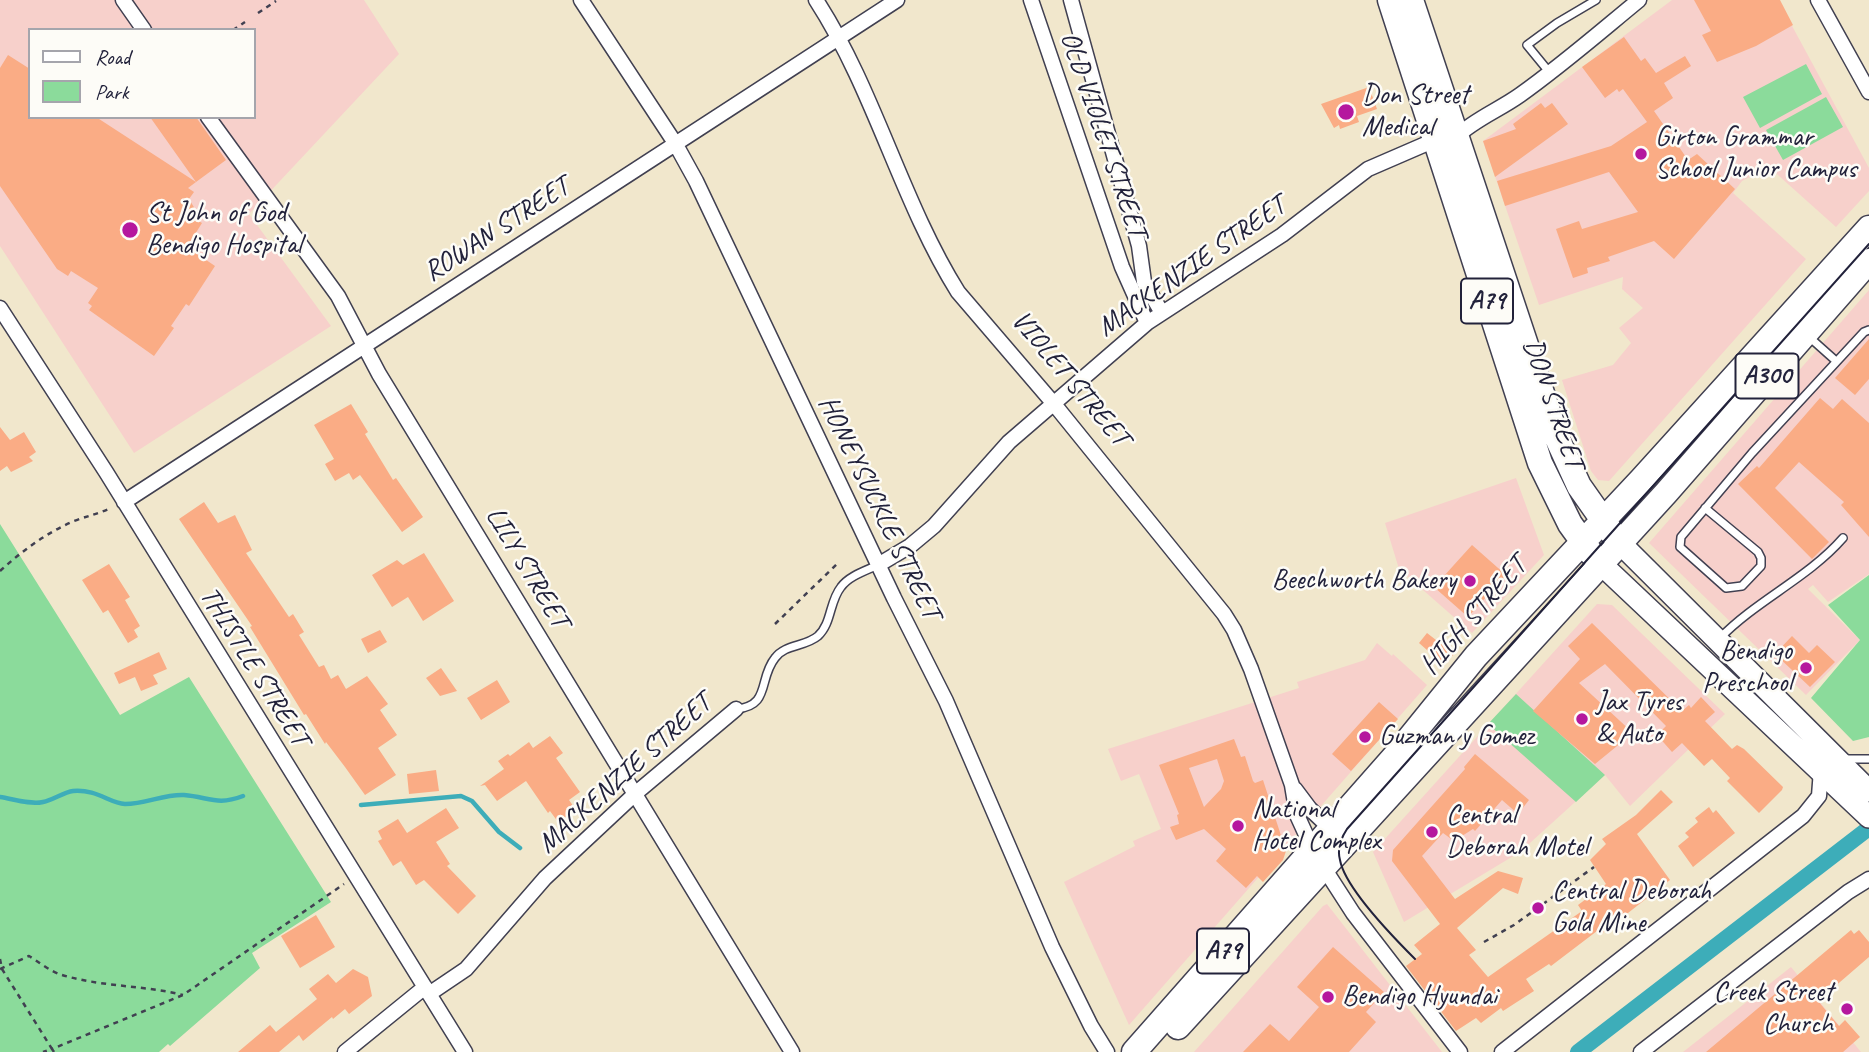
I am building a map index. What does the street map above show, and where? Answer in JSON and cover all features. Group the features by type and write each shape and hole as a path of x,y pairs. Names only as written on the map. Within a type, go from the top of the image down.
{"highway":[{"name":"DON STREET","path":"1390,0 1448,134"},
{"name":"DON STREET","path":"1411,0 1462,191 1540,463 1570,524 1582,542"},
{"name":"DON STREET","path":"1462,191 1571,472 1602,520"},
{"name":"HIGH STREET","path":"1418,747 1476,656 1869,228"},
{"name":"HIGH STREET","path":"1155,1052 1418,747 1600,563 1665,493 1869,261"},
{"name":"A79","path":"1602,520 1619,542"},
{"name":"A79","path":"1582,542 1600,563"},
{"name":"HIGH STREET","path":"1133,1052 1319,859"}],"main road":[{"path":"1619,542 1717,641 1864,803"},
{"path":"1600,563 1828,764"}],"street":[{"path":"122,0 143,28"},
{"name":"HONEYSUCKLE STREET","path":"580,0 675,143 696,181 878,565 946,701 1052,947 1091,1026 1107,1052"},
{"name":"VIOLET STREET","path":"816,0 838,38 947,275 971,308 1054,404 1224,614 1251,669 1292,785 1297,815 1319,859 1353,913 1460,1052"},
{"name":"ROWAN STREET","path":"124,502 897,0"},
{"name":"OLD VIOLET STREET","path":"1031,0 1122,267 1147,323"},
{"name":"OLD VIOLET STREET","path":"1071,0 1139,246 1144,282 1161,313"},
{"name":"MACKENZIE STREET","path":"878,565 911,546 934,526 996,456 1147,323 1282,235 1368,169 1468,125 1518,96 1639,0"},
{"path":"1818,0 1869,92"},
{"name":"LILY STREET","path":"209,119 338,296 379,374 792,1052"},
{"name":"THISTLE STREET","path":"0,309 124,502 465,1052"},
{"name":"MACKENZIE STREET","path":"345,1052 427,991 452,980 472,963 529,894 636,793 736,709"},
{"path":"1502,1052 1803,816 1814,806 1819,796 1828,764"},
{"name":"VIOLET STREET","path":"1292,785 1310,809 1339,836"},
{"path":"1641,1052 1869,879"}],"lane":[{"path":"1550,73 1527,45 1596,0"},
{"path":"1705,508 1758,552 1761,558 1760,566 1742,586 1726,588 1679,547 1681,537 1705,508 1752,453 1836,361 1869,330"},
{"path":"1805,333 1836,361"},
{"path":"1717,641 1735,623 1824,558 1843,538"},
{"name":"MACKENZIE STREET","path":"736,709 747,708 757,701 771,663 780,652 810,641 820,634 843,584 878,565"},
{"path":"1828,764 1869,759"}],"path":[{"path":"257,13 276,1"},
{"path":"236,28 245,22"},
{"path":"0,571 28,546 75,521 93,517 124,502"},
{"path":"775,624 839,562"},
{"path":"1485,942 1514,925 1594,866"},
{"path":"43,1052 183,995 356,877"},
{"path":"1,969 29,956 60,975 108,985 183,995"},
{"path":"0,960 1,969 53,1050"}],"shaded area":[{"name":"St John of God Bendigo Hospital","path":"0,0 364,0 399,54 249,214 331,326 134,453 0,246"},
{"name":"Girton Grammar School Junior Campus","path":"1672,0 1778,0 1869,168 1869,191 1836,227 1769,167 1742,181 1733,193 1806,259 1609,481 1598,480 1591,471 1562,380 1613,365 1631,343 1619,328 1643,308 1622,289 1623,277 1539,305 1483,141"},
{"path":"1869,290 1869,574 1828,602 1813,585 1808,589 1860,640 1806,695 1649,543"},
{"path":"1516,478 1544,555 1472,633 1399,569 1385,523"},
{"path":"1597,604 1612,605 1725,714 1630,806 1605,775 1520,852 1404,922 1373,852"},
{"path":"1377,643 1427,685 1129,1025 1064,882 1135,846 1133,841 1161,829 1139,774 1121,781 1108,749 1299,688 1297,682 1365,660"},
{"path":"1327,904 1442,1052 1194,1052 1323,906"},
{"path":"1791,967 1861,1052 1683,1052"}],"green space":[{"path":"1806,64 1822,94 1760,128 1743,97"},
{"path":"1826,97 1843,127 1783,160 1766,130"},
{"path":"0,524 120,715 189,677 331,902 252,953 260,968 170,1046 168,1044 159,1052 0,1052"},
{"path":"1869,575 1869,737 1853,741 1811,698 1860,640 1828,605"},
{"path":"1516,694 1605,775 1576,802 1488,724"}],"building":[{"path":"1694,0 1780,0 1793,25 1756,46 1717,62 1702,35 1711,31"},
{"path":"1624,37 1641,61 1645,58 1656,73 1685,56 1691,66 1664,83 1673,98 1654,111 1688,160 1697,154 1735,189 1674,259 1654,241 1608,257 1610,261 1587,268 1588,273 1573,278 1556,229 1579,221 1582,229 1638,212 1609,172 1505,206 1497,181 1611,146 1647,122 1623,89 1619,92 1617,89 1605,98 1582,67"},
{"path":"8,55 28,68 28,119 99,119 196,182 188,188 194,192 189,199 198,214 195,219 202,223 187,247 215,266 189,306 186,304 171,326 174,328 154,356 89,310 92,306 88,303 98,288 71,271 68,276 57,269 0,186 0,68"},
{"name":"Don Street Medical","path":"1369,87 1377,109 1357,116 1359,122 1340,129 1339,125 1334,128 1321,104"},
{"path":"1541,103 1545,108 1552,103 1568,124 1495,177 1483,141 1516,129 1513,124"},
{"path":"151,119 197,119 226,160 196,182"},
{"path":"1869,339 1869,379 1855,395 1835,378"},
{"path":"1820,398 1833,409 1842,399 1869,423 1869,537 1841,505 1844,502 1799,462 1775,488 1829,542 1812,559 1738,484 1757,466 1759,468"},
{"path":"351,404 368,432 365,434 393,480 396,478 423,517 402,532 360,475 353,480 349,473 335,481 325,464 334,459 314,425"},
{"path":"0,427 10,440 24,432 36,452 29,457 33,461 11,472 7,466 0,471"},
{"path":"204,502 218,523 235,515 252,550 246,553 289,617 293,614 304,632 299,635 319,667 324,665 331,679 338,675 346,689 367,676 388,704 380,710 397,735 378,748 396,775 365,795 326,742 325,744 306,714 304,715 250,627 252,626 179,519"},
{"name":"Beechworth Bakery","path":"1472,545 1506,575 1468,617 1434,587"},
{"path":"424,553 454,601 423,621 408,597 392,607 372,575 397,560 403,565"},
{"path":"109,564 130,597 125,600 140,626 134,630 138,637 128,643 108,610 103,613 82,580"},
{"path":"1592,623 1682,711 1689,705 1691,708 1701,697 1715,712 1705,721 1732,749 1737,745 1744,749 1783,787 1759,813 1727,781 1730,778 1712,759 1704,766 1682,743 1672,752 1657,735 1666,726 1605,664 1579,683 1633,733 1595,764 1533,711 1580,659 1568,646"},
{"path":"380,630 387,642 368,653 361,639"},
{"path":"1427,633 1454,654 1444,665 1419,643"},
{"path":"1792,636 1809,653 1817,645 1835,662 1810,687 1775,654"},
{"path":"159,652 167,669 153,675 158,684 141,691 135,677 119,684 114,673"},
{"path":"441,668 457,691 440,696 426,678"},
{"path":"497,680 510,702 481,720 467,698"},
{"path":"1379,702 1398,719 1351,771 1332,754"},
{"path":"550,736 563,753 556,758 580,792 569,800 576,810 558,822 550,811 548,813 526,781 497,801 485,785 480,786 504,769 498,761 529,742 533,748"},
{"path":"1234,739 1241,757 1245,756 1253,781 1255,783 1263,780 1286,851 1283,860 1263,882 1257,876 1246,888 1216,861 1226,849 1204,829 1176,840 1170,827 1179,824 1179,814 1159,765","holes":["1217,759 1224,781 1221,789 1204,807 1189,768"]},
{"path":"1475,754 1529,800 1518,814 1502,800 1475,831 1473,829 1454,841 1443,833 1422,856 1455,899 1498,871 1523,878 1518,894 1503,888 1457,928 1476,950 1469,955 1488,977 1582,911 1578,905 1606,884 1590,860 1606,844 1602,839 1636,815 1661,790 1673,802 1637,834 1670,880 1600,935 1597,931 1551,966 1549,964 1526,979 1534,991 1503,1011 1501,1008 1481,1023 1476,1018 1456,1031 1406,966 1422,954 1414,945 1440,924 1392,861 1393,850 1465,769"},
{"path":"436,770 439,791 409,794 407,774"},
{"path":"1709,807 1713,813 1716,810 1735,833 1693,867 1678,846 1689,837 1685,833 1698,822 1695,818"},
{"path":"446,808 459,828 436,842 450,864 447,866 476,896 458,914 424,880 416,885 401,861 393,866 378,841 382,839 378,831 398,819 407,833"},
{"path":"316,915 335,947 300,968 281,936"},
{"path":"1851,930 1854,934 1859,930 1869,942 1869,957 1818,1001 1839,1026 1845,1020 1860,1037 1843,1052 1706,1052"},
{"path":"1333,947 1384,992 1366,1012 1376,1022 1349,1052 1243,1052 1270,1024 1289,1041 1319,1007 1297,987"},
{"path":"353,969 368,977 372,996 349,1014 345,1009 303,1041 299,1035 279,1052 238,1052 270,1025 276,1032 317,999 309,989 328,974 336,983"}],"waterway":[{"path":"0,797 38,803 81,791 125,804 177,795 219,801 243,796"},
{"path":"361,805 461,796 472,801 499,832 520,848"},
{"path":"1578,1052 1869,828"}],"tram line":[{"path":"1415,959 1360,898 1344,871 1339,852 1347,829 1869,244"}],"place":[{"name":"Don Street Medical","path":"1346,112"},
{"name":"Girton Grammar School Junior Campus","path":"1641,154"},
{"name":"St John of God Bendigo Hospital","path":"130,230"},
{"name":"Beechworth Bakery","path":"1470,581"},
{"name":"Bendigo Preschool","path":"1806,668"},
{"name":"Jax Tyres & Auto","path":"1582,719"},
{"name":"Guzman y Gomez","path":"1365,737"},
{"name":"National Hotel Complex","path":"1238,826"},
{"name":"Central Deborah Motel","path":"1432,832"},
{"name":"Central Deborah Gold Mine","path":"1538,908"},
{"name":"Bendigo Hyundai","path":"1328,997"},
{"name":"Creek Street Church","path":"1847,1009"}]}
